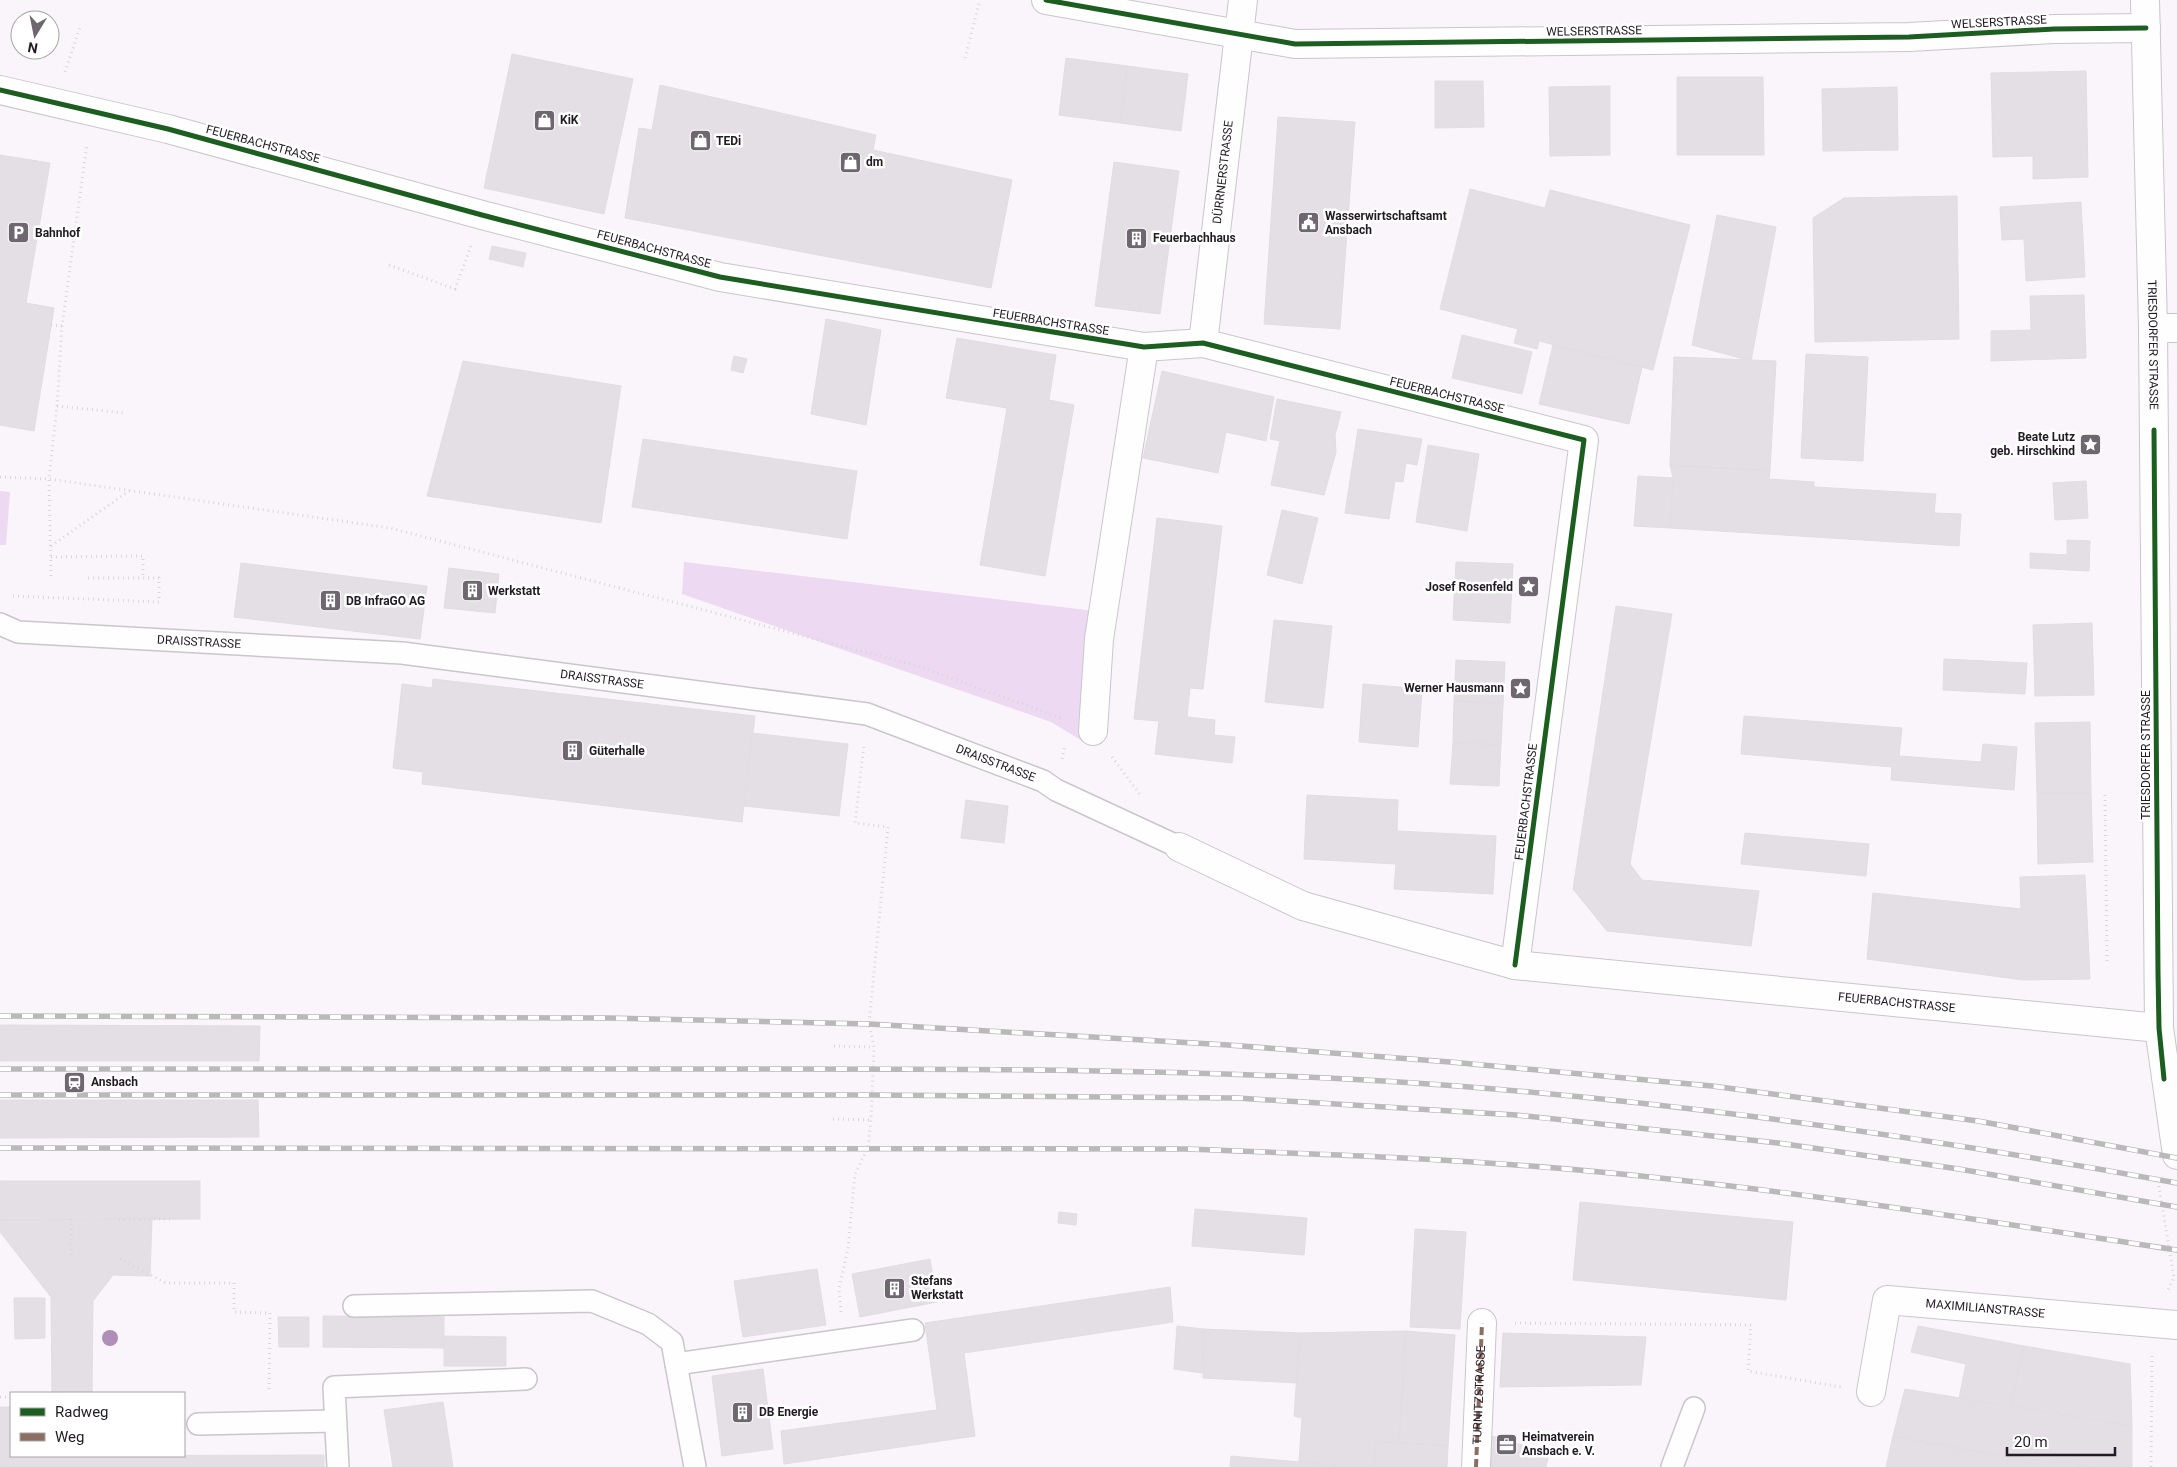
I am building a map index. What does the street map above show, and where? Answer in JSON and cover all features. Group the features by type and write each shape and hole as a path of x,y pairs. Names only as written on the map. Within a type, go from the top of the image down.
{"street":[{"name":"WELSERSTRASSE","path":"1046,0 1295,44 1909,37 2054,29 2146,28"},
{"name":"DÜRRNERSTRASSE","path":"1203,343 1241,35 1243,0"},
{"name":"TRIESDORFER STRASSE","path":"2145,0 2165,328 2159,1028 2171,1080 2177,1155"},
{"name":"FEUERBACHSTRASSE","path":"0,90 168,129 482,215 720,277 1144,347 1203,343 1584,440 1515,965"},
{"path":"1081,726 1099,640 1144,347"},
{"name":"FEUERBACHSTRASSE","path":"1179,846 1303,906 1515,965 2159,1028"},
{"name":"MAXIMILIANSTRASSE","path":"1871,1392 1886,1300 2165,1324"},
{"name":"TURNITZSTRASSE","path":"1476,1467 1482,1323"}],"lane":[{"name":"DRAISSTRASSE","path":"6,632 402,653 867,714 1043,781 1056,790 1179,846"},
{"path":"354,1306 592,1301 648,1324 672,1342 695,1467"},
{"path":"676,1364 913,1330"},
{"path":"338,1467 334,1387 526,1379"},
{"path":"1672,1467 1694,1408"},
{"path":"198,1424 335,1421"}],"path":[{"path":"965,58 980,0"},
{"path":"54,103 80,27"},
{"path":"51,576 49,479 57,406 62,326 92,111"},
{"path":"389,265 456,289 482,215"},
{"path":"51,325 62,326"},
{"path":"57,406 125,413"},
{"path":"0,477 49,479 390,528 918,666 1081,726 1144,800"},
{"path":"50,546 130,491"},
{"path":"51,558 142,556 143,578"},
{"path":"10,596 159,602 159,578 88,578"},
{"path":"843,1340 839,1289 848,1248 856,1174 868,1148 871,1120 874,1047 869,1024 888,827 855,823 867,714"},
{"path":"1056,790 1066,738"},
{"path":"2106,794 2107,961"},
{"path":"834,1046 874,1047"},
{"path":"834,1119 871,1120"},
{"path":"2151,1467 2165,1324 2174,1278 2157,1175"},
{"path":"71,1219 71,1256"},
{"path":"119,1219 174,1219"},
{"path":"120,1259 166,1283 234,1283 234,1312 270,1312 269,1398"},
{"path":"1482,1323 1751,1325 1748,1371 1871,1392"}],"shaded area":[{"path":"0,491 10,492 6,545 0,545"},
{"path":"684,562 1103,612 1084,742 1051,722 682,594"}],"building":[{"path":"512,54 633,79 604,214 484,188"},
{"path":"1066,58 1127,66 1120,123 1059,115"},
{"path":"1127,66 1188,74 1181,131 1120,123"},
{"path":"2086,71 2088,177 2033,179 2033,156 1993,157 1991,73"},
{"path":"1677,77 1763,77 1764,155 1677,155"},
{"path":"1435,81 1483,81 1484,127 1435,128"},
{"path":"660,85 876,135 873,150 1012,180 991,288 625,218 639,128 652,130"},
{"path":"1610,86 1610,155 1550,156 1549,87"},
{"path":"1897,87 1898,150 1823,151 1822,89"},
{"name":"Wasserwirtschaftsamt Ansbach","path":"1278,117 1355,122 1340,329 1264,324"},
{"name":"Bahnhof","path":"0,155 50,163 26,303 54,308 34,431 0,425"},
{"name":"Feuerbachhaus","path":"1114,162 1179,171 1160,314 1095,306"},
{"path":"1470,189 1545,208 1550,190 1690,225 1653,370 1539,341 1537,349 1514,343 1518,329 1440,309"},
{"path":"1957,196 1959,339 1815,342 1813,218 1844,198"},
{"path":"2081,202 2085,277 2026,281 2024,239 2002,240 2000,207"},
{"path":"1717,215 1776,227 1751,361 1692,345"},
{"path":"492,246 526,253 523,267 489,259"},
{"path":"2084,295 2086,358 1991,361 1991,331 2031,330 2030,296"},
{"path":"826,319 881,330 866,425 811,414"},
{"path":"1462,335 1532,352 1522,394 1452,378"},
{"path":"957,338 1056,355 1049,400 1074,405 1045,576 980,565 1007,408 946,398"},
{"path":"1553,345 1642,367 1629,424 1539,404"},
{"path":"1806,354 1868,357 1863,461 1801,458"},
{"path":"734,356 747,359 743,373 731,370"},
{"path":"1674,357 1776,361 1770,471 1670,465"},
{"path":"463,361 621,386 601,523 427,496"},
{"path":"1162,371 1274,397 1266,441 1226,432 1218,473 1143,458"},
{"path":"1277,399 1341,412 1335,435 1336,452 1324,495 1271,485 1280,441 1270,439"},
{"path":"1358,429 1422,439 1417,465 1406,463 1403,482 1395,481 1389,519 1345,513"},
{"path":"643,439 857,471 847,539 632,507"},
{"path":"1428,445 1479,454 1467,531 1416,522"},
{"path":"1670,465 1770,471 1769,479 1814,482 1814,487 1936,494 1934,513 1961,514 1959,546 1670,528 1673,478"},
{"path":"1638,476 1673,478 1670,528 1634,526"},
{"path":"2086,481 2088,518 2055,520 2053,483"},
{"path":"1282,510 1318,518 1302,584 1267,575"},
{"path":"1157,518 1222,526 1203,689 1190,688 1187,717 1215,720 1214,735 1235,737 1232,763 1155,754 1159,721 1134,719"},
{"path":"2067,540 2090,541 2089,571 2030,568 2030,553 2067,555"},
{"path":"1456,562 1513,564 1510,623 1453,620"},
{"name":"DB InfraGO AG","path":"241,563 427,586 420,639 234,617"},
{"name":"Werkstatt","path":"449,568 499,574 495,613 444,608"},
{"path":"1616,606 1672,614 1630,864 1642,880 1759,891 1751,946 1607,931 1573,889"},
{"path":"1274,620 1332,626 1323,708 1265,702"},
{"path":"2092,623 2094,695 2035,696 2033,625"},
{"path":"1944,659 2027,663 2025,694 1943,690"},
{"path":"1456,660 1505,662 1503,704 1454,701"},
{"name":"Güterhalle","path":"433,679 755,716 742,822 422,784 423,772 393,768 402,684 432,688"},
{"path":"1363,684 1422,689 1418,747 1359,742"},
{"path":"1454,701 1503,704 1501,745 1453,743"},
{"path":"1744,716 1902,728 1899,756 1981,762 1983,744 2017,747 2014,790 1891,780 1892,767 1741,754"},
{"path":"2090,722 2091,793 2037,793 2035,723"},
{"path":"752,733 848,744 839,816 744,806"},
{"path":"1453,743 1501,745 1499,786 1450,784"},
{"path":"2037,793 2091,793 2093,862 2038,864"},
{"path":"1307,795 1398,800 1397,831 1496,836 1493,894 1394,889 1396,864 1304,859"},
{"path":"966,800 1008,806 1004,843 961,838"},
{"path":"1745,833 1869,844 1866,876 1741,864"},
{"path":"2085,875 2090,979 2023,980 1867,959 1873,893 2021,909 2020,877"},
{"path":"0,1025 260,1026 259,1061 0,1061"},
{"path":"0,1100 258,1100 259,1137 0,1138"},
{"path":"0,1181 200,1181 200,1219 0,1220"},
{"path":"1580,1202 1793,1222 1786,1300 1573,1280"},
{"path":"1195,1209 1307,1218 1304,1255 1192,1246"},
{"path":"1059,1212 1077,1214 1076,1225 1058,1223"},
{"path":"152,1219 150,1276 113,1275 93,1301 92,1392 52,1392 51,1297 0,1232 0,1220"},
{"path":"1415,1229 1466,1232 1460,1329 1410,1327"},
{"name":"Stefans Werkstatt","path":"930,1259 937,1302 860,1317 852,1274"},
{"path":"817,1269 826,1325 743,1337 734,1281"},
{"path":"1170,1287 1173,1322 964,1353 975,1436 784,1464 781,1431 937,1410 925,1323"},
{"path":"14,1298 45,1298 45,1338 15,1339"},
{"path":"323,1316 444,1317 444,1348 323,1347"},
{"path":"278,1317 309,1317 309,1347 279,1347"},
{"path":"1177,1326 1204,1329 1202,1373 1174,1369"},
{"path":"1918,1326 2024,1346 2011,1407 1959,1398 1966,1364 1911,1352"},
{"path":"1204,1329 1300,1333 1297,1383 1203,1378"},
{"path":"1406,1331 1455,1335 1448,1446 1399,1443"},
{"path":"1406,1331 1399,1443 1376,1441 1374,1467 1334,1467 1334,1465 1299,1462 1302,1418 1294,1416 1300,1333"},
{"path":"1503,1333 1646,1337 1641,1385 1500,1387"},
{"path":"444,1336 506,1337 506,1366 444,1366"},
{"path":"2024,1346 2130,1364 2132,1426 2011,1407"},
{"name":"DB Energie","path":"763,1369 773,1449 722,1456 712,1376"},
{"path":"1905,1389 2132,1426 2132,1467 2100,1467 1988,1454 1893,1436"},
{"path":"443,1402 453,1467 393,1467 384,1410"},
{"path":"0,1407 10,1407 10,1457 324,1455 324,1467 0,1467"},
{"name":"Heimatverein Ansbach e. V.","path":"1492,1436 1549,1453 1546,1467 1490,1467"},
{"path":"1893,1436 1988,1454 2100,1467 1886,1467"},
{"path":"1376,1441 1448,1446 1447,1467 1374,1467"},
{"path":"1231,1456 1334,1465 1334,1467 1230,1467"}],"railway":[{"path":"0,1016 609,1018 869,1024 1228,1045 1450,1062 1712,1086 1978,1121 2177,1158"},
{"path":"0,1069 964,1069 1132,1071 1383,1081 1582,1097 1781,1120 1979,1149 2177,1183"},
{"path":"0,1095 871,1095 1237,1098 1516,1115 1778,1143 1959,1169 2177,1207"},
{"path":"0,1148 1185,1149 1341,1155 1445,1160 1672,1179 1889,1207 2177,1250"}],"marked path":[{"path":"1476,1467 1482,1323"}],"cycle path":[{"path":"1046,0 1295,44 1909,37 2054,29 2146,28"},
{"path":"0,90 168,129 482,215 720,277 1144,347 1203,343 1584,440 1515,965"},
{"path":"2154,430 2158,973 2159,1028 2164,1079"}],"place":[{"name":"KiK","path":"544,120"},
{"name":"TEDi","path":"700,141"},
{"name":"dm","path":"850,162"},
{"name":"Wasserwirtschaftsamt Ansbach","path":"1309,223"},
{"name":"Bahnhof","path":"19,233"},
{"name":"Feuerbachhaus","path":"1137,238"},
{"name":"Beate Lutz geb. Hirschkind","path":"2091,444"},
{"name":"Josef Rosenfeld","path":"1529,587"},
{"name":"Werkstatt","path":"472,591"},
{"name":"DB InfraGO AG","path":"330,601"},
{"name":"Werner Hausmann","path":"1520,688"},
{"name":"Güterhalle","path":"573,751"},
{"name":"Ansbach","path":"75,1082"},
{"name":"Stefans Werkstatt","path":"895,1288"},
{"name":"DB Energie","path":"743,1412"},
{"name":"Heimatverein Ansbach e. V.","path":"1506,1444"}]}
